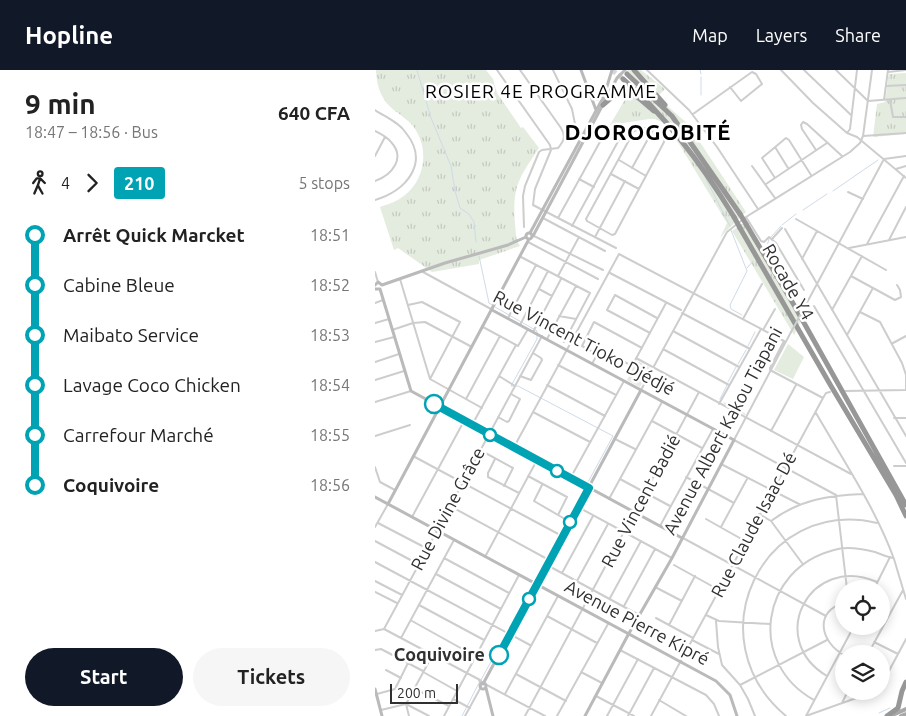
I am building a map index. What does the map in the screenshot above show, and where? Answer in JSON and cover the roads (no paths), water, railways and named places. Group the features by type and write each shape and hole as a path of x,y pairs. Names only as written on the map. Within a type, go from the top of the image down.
{"highway":[{"path":"634,70 655,92 672,116"},
{"name":"Rocade Y4","path":"624,75 672,116 746,224 794,305 906,505"},
{"name":"Rocade Y4","path":"624,75 666,121 720,195 896,495 906,516"},
{"path":"603,105 614,95 628,92 635,95 666,121"},
{"path":"889,716 898,708 906,682"},
{"path":"906,686 906,696"}],"main road":[{"path":"889,716 906,709"},
{"path":"901,716 906,714"}],"street":[{"path":"497,70 549,143 551,150 535,189 533,205 616,248"},
{"path":"520,70 564,132 564,138 558,148 539,152 525,186 522,205 524,227"},
{"path":"553,70 572,110 576,129 584,137"},
{"path":"581,70 596,110"},
{"path":"647,70 681,100 693,114 757,209"},
{"path":"781,70 813,103 847,133 862,140 905,177 867,244"},
{"path":"804,70 851,115"},
{"path":"836,70 868,101 906,98"},
{"path":"847,133 850,129 857,70"},
{"path":"465,716 673,331 681,312 724,236 736,224 757,209 858,145 863,136 872,70"},
{"path":"883,101 888,71 906,70"},
{"path":"584,137 604,96 611,71"},
{"path":"611,71 614,76 624,75"},
{"path":"693,114 730,87 753,72 762,84 741,101 730,87"},
{"path":"531,235 584,137 624,75"},
{"path":"886,86 906,85"},
{"path":"591,96 598,99 604,96"},
{"path":"890,100 893,117 906,117"},
{"path":"375,110 399,125 406,132 413,144 415,158 410,176 403,186 393,194 375,200"},
{"path":"816,150 802,129 802,123 807,124 842,156"},
{"path":"653,128 665,140 615,235 587,222 586,219 635,130 653,128"},
{"path":"632,168 653,128"},
{"path":"850,129 855,136"},
{"path":"375,131 393,143 396,164 390,174 375,181"},
{"path":"863,136 906,133"},
{"path":"558,218 603,138 620,134 621,136 572,226"},
{"path":"375,154 385,137"},
{"path":"775,178 762,159 763,156 787,138 811,175"},
{"path":"766,184 827,143"},
{"path":"775,147 788,169"},
{"path":"884,159 906,156"},
{"name":"Avenue Albert Kakou Tiapani","path":"585,716 628,634 672,558 770,370 884,159"},
{"path":"619,160 646,176"},
{"path":"752,166 775,198"},
{"path":"896,169 906,166"},
{"path":"611,174 639,188"},
{"path":"579,179 594,187"},
{"path":"595,237 625,181"},
{"path":"848,192 863,199"},
{"path":"889,240 906,207"},
{"path":"531,235 543,218 544,212"},
{"path":"746,217 761,241 764,242 769,237 772,239 783,229 906,436"},
{"path":"543,218 605,251"},
{"path":"796,219 886,270"},
{"path":"802,259 817,231"},
{"path":"375,527 521,257 528,239 527,234 536,236 570,252 603,270"},
{"path":"557,276 579,237"},
{"path":"849,248 906,237"},
{"path":"377,286 528,239 565,262 598,279"},
{"path":"772,239 781,250 804,290"},
{"path":"514,447 619,254 784,341 770,370 823,398"},
{"path":"832,310 862,256"},
{"path":"521,257 590,293 564,342"},
{"path":"508,318 536,265"},
{"name":"Rue Vincent Tioko Djédjé","path":"421,271 734,440"},
{"path":"520,324 548,271"},
{"path":"375,272 377,286 411,392 826,616"},
{"path":"609,273 750,349"},
{"path":"851,276 891,299 897,300 901,294 897,285"},
{"path":"533,332 562,278"},
{"path":"400,279 430,379 482,408"},
{"path":"743,319 762,284"},
{"path":"547,340 576,286"},
{"path":"847,334 873,288"},
{"path":"539,289 552,296"},
{"path":"650,333 607,310 615,295 657,318"},
{"path":"375,303 383,300"},
{"path":"408,305 422,302 459,321 430,379"},
{"path":"593,363 600,348 632,366 665,303"},
{"path":"813,306 906,464 894,466"},
{"path":"719,404 775,309"},
{"path":"845,391 906,390 904,367 880,322 860,312"},
{"path":"559,316 576,320"},
{"path":"375,323 389,319"},
{"path":"392,330 413,323 425,322 472,347"},
{"path":"597,354 582,346 594,322 642,348"},
{"path":"483,327 516,345"},
{"path":"472,425 516,345 519,346 528,329"},
{"path":"673,331 740,367"},
{"path":"466,399 500,336"},
{"name":"Rue Divine Grâce","path":"384,629 542,336"},
{"path":"892,344 906,336"},
{"path":"375,342 394,337"},
{"path":"663,349 730,386"},
{"path":"520,376 530,380 542,360 533,353"},
{"path":"375,362 399,354"},
{"path":"636,358 851,474"},
{"path":"558,365 616,396"},
{"path":"375,380 404,371"},
{"path":"499,376 515,386"},
{"path":"571,478 624,381"},
{"path":"771,431 796,384"},
{"path":"547,385 605,416"},
{"path":"375,402 411,392"},
{"name":"Rue Vincent Badié","path":"525,716 699,392"},
{"name":"Rue Claude Isaac Dé","path":"651,716 826,392 830,392"},
{"path":"498,417 507,422 509,421 520,399 511,394"},
{"path":"609,498 662,401"},
{"path":"533,412 590,442"},
{"path":"815,412 863,494 877,523 906,599"},
{"path":"894,418 906,418"},
{"path":"412,517 464,421"},
{"path":"652,421 702,448"},
{"path":"375,436 409,425"},
{"path":"661,526 713,428"},
{"path":"615,439 636,450"},
{"path":"734,440 836,495"},
{"path":"479,450 513,468 504,486"},
{"path":"413,456 562,536"},
{"path":"496,458 487,476 519,493"},
{"path":"485,557 537,460"},
{"path":"721,464 799,504"},
{"path":"375,468 380,482 395,490"},
{"path":"528,476 567,497 558,515"},
{"path":"686,477 735,503"},
{"path":"620,479 671,506"},
{"path":"721,528 747,479"},
{"path":"543,484 534,501 570,522"},
{"path":"771,521 779,514 799,504 821,497 863,494"},
{"path":"836,495 846,580"},
{"name":"Avenue Pierre Kipré","path":"375,497 716,681 731,695 737,716"},
{"path":"450,506 549,560"},
{"path":"578,507 672,558"},
{"path":"759,514 771,521 802,563"},
{"path":"562,574 593,516"},
{"path":"706,520 745,541"},
{"path":"786,716 770,701 754,678 746,658 742,623 746,602 755,577 767,560 786,541 816,525 861,520 877,523"},
{"path":"378,523 427,548"},
{"path":"577,581 608,524"},
{"path":"401,638 454,540"},
{"path":"375,541 418,564"},
{"path":"609,599 641,541"},
{"path":"813,700 791,684 779,666 772,645 770,624 774,604 780,590 788,577 802,563 824,552 842,548 867,550 891,558"},
{"path":"624,607 655,549"},
{"path":"444,558 509,593"},
{"path":"878,580 891,558"},
{"path":"375,562 530,645"},
{"path":"547,565 639,615"},
{"path":"673,566 719,590"},
{"path":"436,574 501,609"},
{"path":"443,716 519,575"},
{"path":"669,625 695,576"},
{"path":"827,676 813,666 799,644 799,614 804,603 813,591 832,579 845,576 862,577 871,580"},
{"path":"375,581 402,595"},
{"path":"655,586 682,601"},
{"path":"890,613 903,590"},
{"path":"375,592 397,603"},
{"path":"505,694 558,596"},
{"path":"419,605 484,640"},
{"path":"835,607 826,616 823,627 827,640 835,650"},
{"path":"706,615 716,621 770,624"},
{"path":"547,616 597,643"},
{"path":"655,618 719,654"},
{"path":"411,621 475,656"},
{"path":"716,621 719,654 723,667 740,685 755,716"},
{"path":"557,716 609,623"},
{"path":"375,631 384,629 545,716"},
{"path":"872,645 878,635"},
{"path":"890,669 906,639"},
{"path":"740,685 827,640"},
{"path":"874,642 898,654"},
{"path":"375,650 381,649 457,691"},
{"path":"620,650 705,695 714,704 719,716"},
{"path":"409,716 406,704 432,655"},
{"path":"607,716 638,659"},
{"path":"806,716 835,661"},
{"path":"377,694 395,689 408,663"},
{"path":"629,715 654,668"},
{"path":"386,670 401,678"},
{"path":"581,672 602,683"},
{"path":"516,674 566,701"},
{"path":"483,684 493,716"},
{"path":"375,688 382,716"},
{"path":"414,688 449,706"},
{"path":"596,696 634,716"},
{"path":"453,699 470,708"},
{"path":"659,700 686,716"},
{"path":"806,716 850,700"},
{"path":"381,710 406,704 429,716"}],"waterway":[{"path":"417,70 431,118 451,166 460,208 469,214 474,222 476,242"},
{"path":"700,70 701,74"},
{"path":"701,77 701,95"},
{"path":"697,137 699,124"},
{"path":"833,191 878,160"},
{"path":"705,177 730,226"},
{"path":"803,210 827,194"},
{"path":"782,225 796,214"},
{"path":"771,237 781,226"},
{"path":"731,230 747,271 730,305 731,309 742,315"},
{"path":"767,246 769,239"},
{"path":"479,256 489,303 492,305"},
{"path":"747,268 753,261"},
{"path":"495,307 537,331 537,339 511,386 518,386 613,436 587,484"},
{"path":"748,346 755,332"},
{"path":"738,364 746,350"},
{"path":"728,382 736,367"},
{"path":"720,399 727,385"},
{"path":"724,403 745,414"},
{"path":"535,581 585,488"},
{"path":"481,680 533,584"},
{"path":"462,716 479,683"},
{"path":"879,713 890,708"}],"tunnel":[{"path":"612,70 623,79"}],"place":[{"name":"Coquivoire","path":"499,655"}],"district":[{"name":"ROSIER 4E PROGRAMME","path":"541,91"},
{"name":"DJOROGOBITÉ","path":"648,132"}]}
